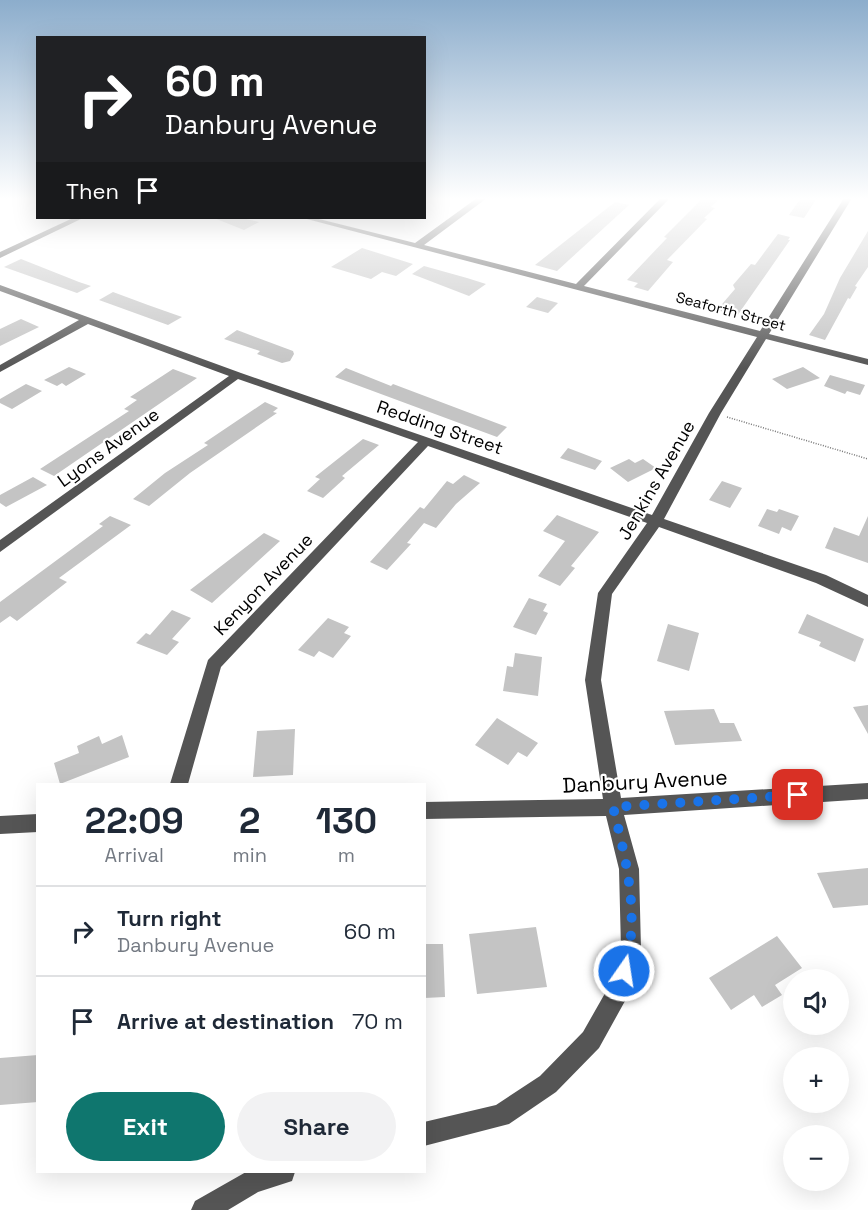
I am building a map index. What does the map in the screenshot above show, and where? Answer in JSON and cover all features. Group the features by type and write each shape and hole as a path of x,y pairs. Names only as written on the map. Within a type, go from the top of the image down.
{"street":[{"name":"Seaforth Street","path":"451,254 868,362"},
{"path":"578,286 610,254"},
{"name":"Jenkins Avenue","path":"426,1134 501,1116 548,1084 591,1040 617,993 631,949 629,869 613,807 593,680 605,593 656,521 715,413 813,254"},
{"name":"Redding Street","path":"0,288 237,375 821,579 868,601"},
{"path":"0,369 87,320"},
{"name":"Lyons Avenue","path":"0,548 237,375"},
{"name":"Kenyon Avenue","path":"179,783 214,664 426,441"},
{"name":"Danbury Avenue","path":"426,811 613,807 868,791"},
{"path":"0,825 36,823"},
{"path":"204,1210 253,1181 280,1173"}],"path":[{"path":"715,413 868,459"}],"building":[{"path":"351,254 383,254 413,264 396,276 382,272 371,279 331,267"},
{"path":"548,254 575,254 557,271 535,265"},
{"path":"651,254 672,254 667,260 673,262 648,291 634,287 638,283 627,280"},
{"path":"763,254 780,254 737,316 717,310 735,289 733,285 751,264 755,265"},
{"path":"854,254 868,254 868,267 825,340 809,335 824,314 840,278"},
{"path":"21,259 91,286 77,293 4,267"},
{"path":"424,266 486,284 469,296 412,274"},
{"path":"113,292 182,317 168,325 99,300"},
{"path":"537,297 558,303 548,313 526,307"},
{"path":"21,319 39,327 0,346 0,329"},
{"path":"237,330 293,351 294,354 290,361 282,363 257,354 260,351 224,339"},
{"path":"69,367 86,374 66,386 62,383 57,386 44,380"},
{"path":"803,367 820,378 787,389 772,379"},
{"path":"346,368 507,427 497,437 335,377"},
{"path":"173,369 197,378 54,476 40,469 129,411 124,409 137,400 130,397"},
{"path":"830,375 865,385 860,395 847,391 845,394 824,386"},
{"path":"26,384 42,391 12,409 0,403 0,399"},
{"path":"265,402 278,408 273,412 277,413 190,473 149,506 133,499 165,473 208,445 204,443"},
{"path":"363,439 379,445 342,476 345,478 323,498 307,491 320,479 315,477"},
{"path":"568,448 602,461 595,470 560,458"},
{"path":"629,459 635,463 643,459 656,468 628,482 610,468"},
{"path":"464,475 480,483 456,504 436,528 424,523 407,543 411,544 387,570 370,562 420,507 424,509 447,481 453,484"},
{"path":"33,477 47,485 6,507 0,503 0,495"},
{"path":"722,481 742,488 730,508 709,500"},
{"path":"767,509 777,512 779,509 799,516 791,531 782,527 779,534 758,526"},
{"path":"557,515 599,532 571,566 575,568 560,586 538,576 565,541 543,531"},
{"path":"110,516 131,525 59,578 67,582 17,621 10,616 0,623 0,602 103,526 99,524"},
{"path":"868,516 868,563 825,548 834,527 859,536"},
{"path":"264,533 280,541 212,603 190,590"},
{"path":"529,598 547,604 543,611 548,613 536,635 513,627"},
{"path":"172,610 191,618 172,639 179,642 167,655 136,643 146,633 150,635"},
{"path":"807,614 864,639 855,662 819,646 821,642 798,633"},
{"path":"328,618 349,627 344,633 351,636 333,658 319,651 314,657 298,650"},
{"path":"668,624 699,633 689,671 657,661"},
{"path":"515,653 542,657 538,696 503,691 507,666 513,667"},
{"path":"868,705 868,734 853,707"},
{"path":"714,709 720,723 734,723 742,741 675,745 664,711"},
{"path":"497,718 538,743 527,757 518,752 508,765 475,745"},
{"path":"295,729 293,775 253,777 257,731"},
{"path":"122,735 129,757 60,783 54,763 79,753 77,746 99,736 102,744"},
{"path":"868,868 868,905 833,908 817,873"},
{"path":"536,927 547,987 477,994 469,934"},
{"path":"777,936 802,968 783,969 783,980 775,985 782,995 762,1007 754,995 731,1010 709,978"},
{"path":"426,944 443,944 445,997 426,998"},
{"path":"36,1055 36,1102 0,1105 0,1058"}],"route":[{"path":"624,971 631,949 629,869 613,807 798,795"}]}
